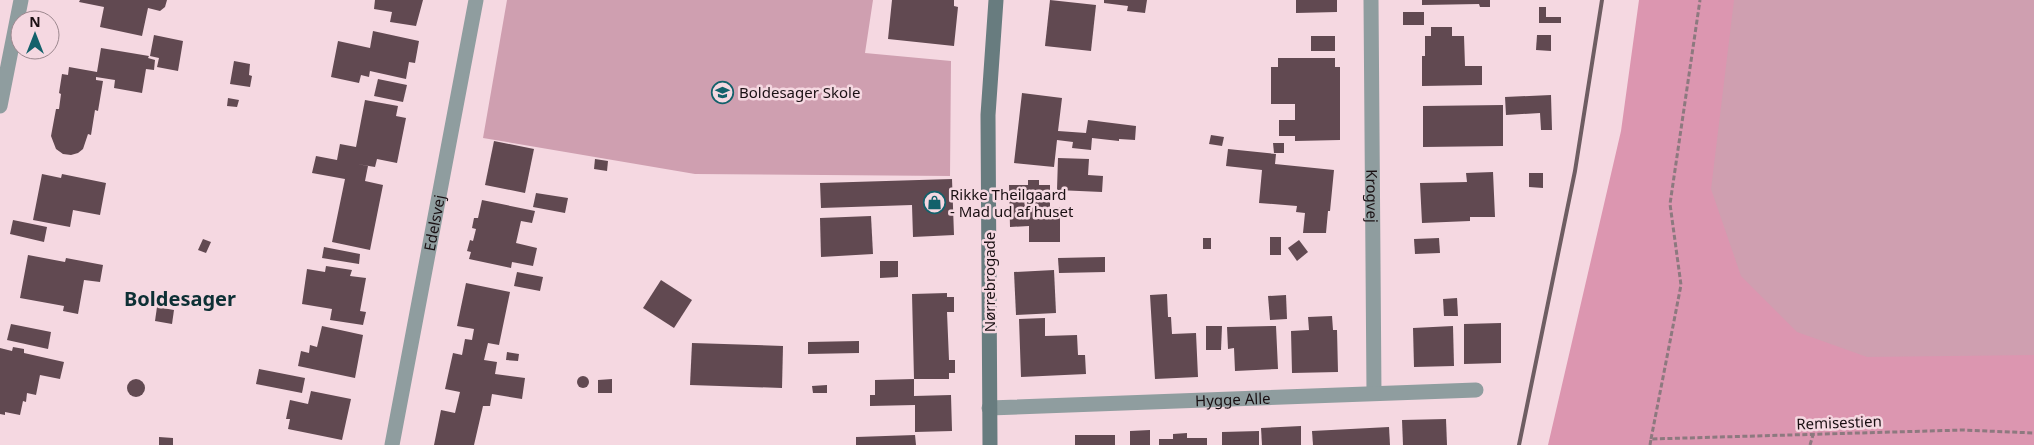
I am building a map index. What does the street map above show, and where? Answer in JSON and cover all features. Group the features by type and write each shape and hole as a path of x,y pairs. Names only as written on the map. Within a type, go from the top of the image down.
{"street":[{"path":"0,106 21,0"},
{"name":"Edelsvej","path":"392,445 476,0"},
{"name":"Nørrebrogade","path":"990,445 988,115 996,0"},
{"name":"Krogvej","path":"1371,0 1374,393"},
{"name":"Hygge Alle","path":"989,408 1476,390"}],"path":[{"path":"1650,445 1681,285 1670,204 1700,0"},
{"name":"Remisestien","path":"1651,440 1963,430 2034,433"},
{"path":"1810,445 1813,435"}],"shaded area":[{"name":"Boldesager Skole","path":"507,0 873,0 865,53 951,61 950,176 695,174 483,138"},
{"path":"1639,0 1734,0 1711,189 1741,276 1797,332 1867,357 2034,355 2034,445 1548,445 1621,131"},
{"path":"1704,0 2034,0 2034,445 1659,445"}],"building":[{"path":"80,0 167,0 165,7 160,11 148,8 142,36 100,27 104,7 79,2"},
{"path":"375,0 423,0 416,26 390,22 392,12 374,9"},
{"path":"892,0 954,0 954,6 958,7 954,46 888,39"},
{"path":"1050,0 1096,5 1091,51 1045,46"},
{"path":"1104,0 1147,0 1145,13 1127,11 1128,6 1104,3"},
{"path":"1296,0 1337,0 1337,12 1296,13"},
{"path":"1422,0 1490,0 1490,7 1480,7 1479,4 1422,5"},
{"path":"1539,7 1546,7 1546,17 1561,17 1561,23 1539,23"},
{"path":"1403,12 1424,12 1424,25 1403,25"},
{"path":"1431,27 1452,27 1452,36 1464,36 1465,66 1482,66 1482,85 1422,86 1422,56 1425,56 1425,36 1431,36"},
{"path":"373,31 419,41 415,63 409,62 406,79 370,71 369,77 361,75 359,83 331,77 338,41 370,48"},
{"path":"154,35 183,41 178,71 157,67 159,58 150,56"},
{"path":"1537,35 1551,35 1551,51 1536,50"},
{"path":"1311,36 1335,36 1335,51 1311,51"},
{"path":"101,48 149,56 148,58 155,60 154,70 146,69 142,93 114,88 115,80 96,77 96,80 103,81 98,111 95,110 91,135 88,134 83,149 78,153 71,155 63,154 56,149 51,136 56,109 59,109 62,74 68,75 69,67 97,72"},
{"path":"1278,58 1335,58 1335,67 1340,67 1340,140 1295,141 1295,136 1279,136 1279,120 1295,120 1295,104 1271,104 1271,67 1278,67"},
{"path":"234,61 250,64 249,75 252,76 250,87 230,84"},
{"path":"378,79 407,85 403,102 374,96"},
{"path":"1022,93 1062,98 1058,131 1086,133 1088,120 1136,126 1135,140 1119,139 1119,141 1092,138 1091,150 1072,148 1073,142 1057,140 1054,167 1014,163"},
{"path":"1551,95 1552,130 1541,130 1540,113 1506,115 1505,97"},
{"path":"228,98 239,100 237,107 227,106"},
{"path":"365,100 398,106 396,116 406,118 397,163 377,159 375,167 357,164 368,166 365,181 383,185 370,250 332,242 345,179 312,173 316,156 337,160 340,144 356,147"},
{"path":"1503,105 1503,146 1423,147 1423,106"},
{"path":"1211,135 1224,137 1222,146 1209,144"},
{"path":"494,141 534,149 525,193 485,185"},
{"path":"1273,143 1284,143 1284,153 1274,153"},
{"path":"1228,149 1276,154 1275,164 1334,170 1326,233 1303,233 1305,213 1296,212 1297,206 1259,203 1262,170 1226,166"},
{"path":"1058,158 1089,159 1088,175 1103,176 1102,192 1057,190"},
{"path":"595,159 608,161 607,171 594,169"},
{"path":"1493,172 1495,217 1470,217 1470,221 1422,223 1420,183 1467,182 1466,173"},
{"path":"1529,173 1543,173 1543,188 1529,187"},
{"path":"42,174 61,178 62,174 106,183 100,215 73,210 70,227 33,220"},
{"path":"952,179 954,235 913,237 912,205 821,208 820,183"},
{"path":"1028,180 1039,180 1039,185 1050,185 1050,207 1060,207 1060,242 1029,242 1029,226 1010,227 1009,185 1028,185"},
{"path":"536,193 568,198 565,213 533,207"},
{"path":"482,200 535,211 532,223 521,221 516,243 537,248 533,266 512,262 511,268 469,259 471,252 467,251 470,240 473,241 476,229 472,228 474,218 478,218"},
{"path":"871,216 873,254 821,257 820,218"},
{"path":"13,220 47,227 44,242 10,234"},
{"path":"1270,237 1281,237 1281,255 1270,255"},
{"path":"1203,238 1211,238 1211,249 1203,249"},
{"path":"1439,238 1440,253 1415,254 1414,239"},
{"path":"203,239 211,242 206,253 198,250"},
{"path":"1299,240 1308,252 1297,261 1288,248"},
{"path":"324,247 360,254 359,264 322,258"},
{"path":"28,255 65,262 66,258 103,265 100,282 84,280 78,314 63,311 64,306 20,298"},
{"path":"1105,257 1105,272 1059,273 1058,258"},
{"path":"880,261 898,261 898,277 880,278"},
{"path":"326,266 352,270 350,276 366,278 360,311 366,312 363,325 330,320 332,309 302,304 307,269 325,272"},
{"path":"1054,270 1056,313 1016,315 1014,272"},
{"path":"517,272 543,277 540,291 514,286"},
{"path":"661,280 692,300 674,328 643,308"},
{"path":"466,283 510,292 499,345 488,343 484,360 497,362 495,374 525,378 522,399 492,394 490,406 483,406 474,445 434,445 441,410 455,413 460,392 445,389 453,353 462,355 465,339 472,340 474,329 457,326"},
{"path":"947,293 947,297 954,297 954,312 947,312 949,360 955,360 955,373 949,373 949,379 914,379 912,294"},
{"path":"1167,294 1168,317 1171,317 1172,334 1196,333 1198,377 1155,379 1150,295"},
{"path":"1286,295 1287,319 1270,320 1268,296"},
{"path":"1457,298 1458,316 1444,316 1443,299"},
{"path":"157,307 174,310 172,324 155,321"},
{"path":"1332,316 1333,330 1337,330 1338,372 1292,373 1291,331 1309,330 1308,317"},
{"path":"1045,318 1045,336 1077,335 1078,355 1085,355 1086,374 1021,377 1019,319"},
{"path":"1501,323 1501,363 1464,364 1464,324"},
{"path":"11,324 51,332 48,349 7,340"},
{"path":"322,326 363,335 355,378 298,366 301,351 309,353 310,345 317,347"},
{"path":"1206,326 1222,326 1221,350 1206,350"},
{"path":"1276,326 1278,369 1235,371 1234,348 1228,349 1227,327"},
{"path":"1453,326 1454,366 1414,367 1413,328"},
{"path":"859,341 859,353 808,354 808,342"},
{"path":"692,343 783,346 782,388 690,385"},
{"path":"13,347 24,349 24,353 64,362 60,379 40,375 36,395 27,393 26,402 23,401 20,415 5,412 5,415 0,414 0,348 12,351"},
{"path":"507,352 519,354 518,361 506,360"},
{"path":"259,369 305,378 302,393 256,384"},
{"path":"581,376 585,376 589,382 585,388 581,388 577,384 577,380"},
{"path":"132,379 140,379 145,384 143,395 132,397 127,392 127,384"},
{"path":"612,379 612,393 598,393 598,380"},
{"path":"914,379 914,396 951,395 952,431 915,432 915,405 870,406 870,395 875,395 875,380"},
{"path":"827,385 827,393 813,393 812,386"},
{"path":"311,391 351,399 342,440 288,429 290,419 286,419 290,400 308,404"},
{"path":"1446,419 1447,445 1403,445 1402,420"},
{"path":"1301,426 1301,445 1262,445 1261,428"},
{"path":"1389,427 1390,445 1313,445 1312,431"},
{"path":"1150,430 1150,445 1130,445 1130,431"},
{"path":"1259,431 1259,445 1222,445 1222,432"},
{"path":"1187,433 1187,438 1207,438 1207,445 1159,445 1159,439 1173,439 1173,434"},
{"path":"915,435 916,445 856,445 856,437"},
{"path":"1075,435 1115,435 1115,445 1075,445"},
{"path":"159,437 173,438 173,445 159,445"}],"railway":[{"path":"1519,445 1575,171 1602,0"}],"place":[{"name":"Boldesager Skole","path":"723,92"},
{"name":"Rikke Theilgaard - Mad ud af huset","path":"934,203"}],"district":[{"name":"Boldesager","path":"180,298"}]}
